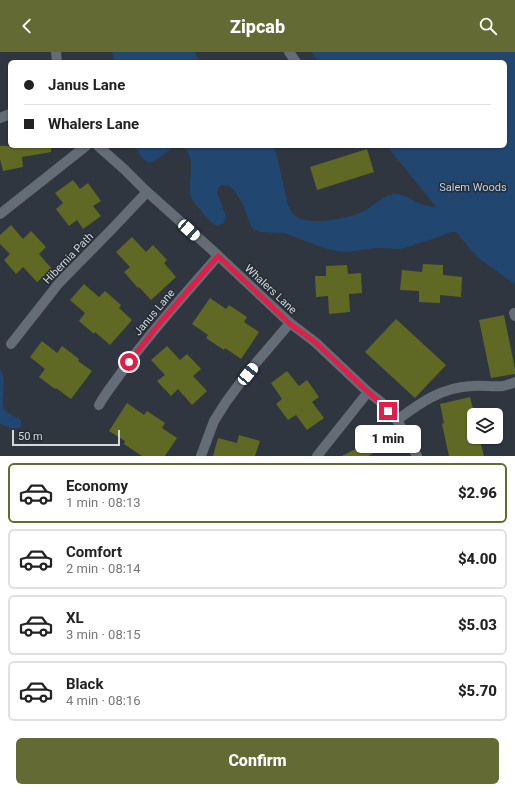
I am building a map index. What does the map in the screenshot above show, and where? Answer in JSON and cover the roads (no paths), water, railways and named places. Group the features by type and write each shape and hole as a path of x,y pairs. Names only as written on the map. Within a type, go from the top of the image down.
{"street":[{"path":"288,52 294,60"},
{"path":"0,214 83,148"},
{"name":"Whalers Lane","path":"100,148 290,324 315,342 380,402 396,420 417,456"},
{"name":"Hibernia Path","path":"11,344 59,283 147,192"},
{"name":"Janus Lane","path":"99,405 108,390 136,352 218,256"},
{"path":"201,456 214,421 226,402 251,369 290,324"},
{"path":"396,420 422,402 443,391 473,385 504,386 515,382"},
{"path":"317,456 368,392"}],"park label":[{"name":"Salem Woods","path":"473,187"}]}
